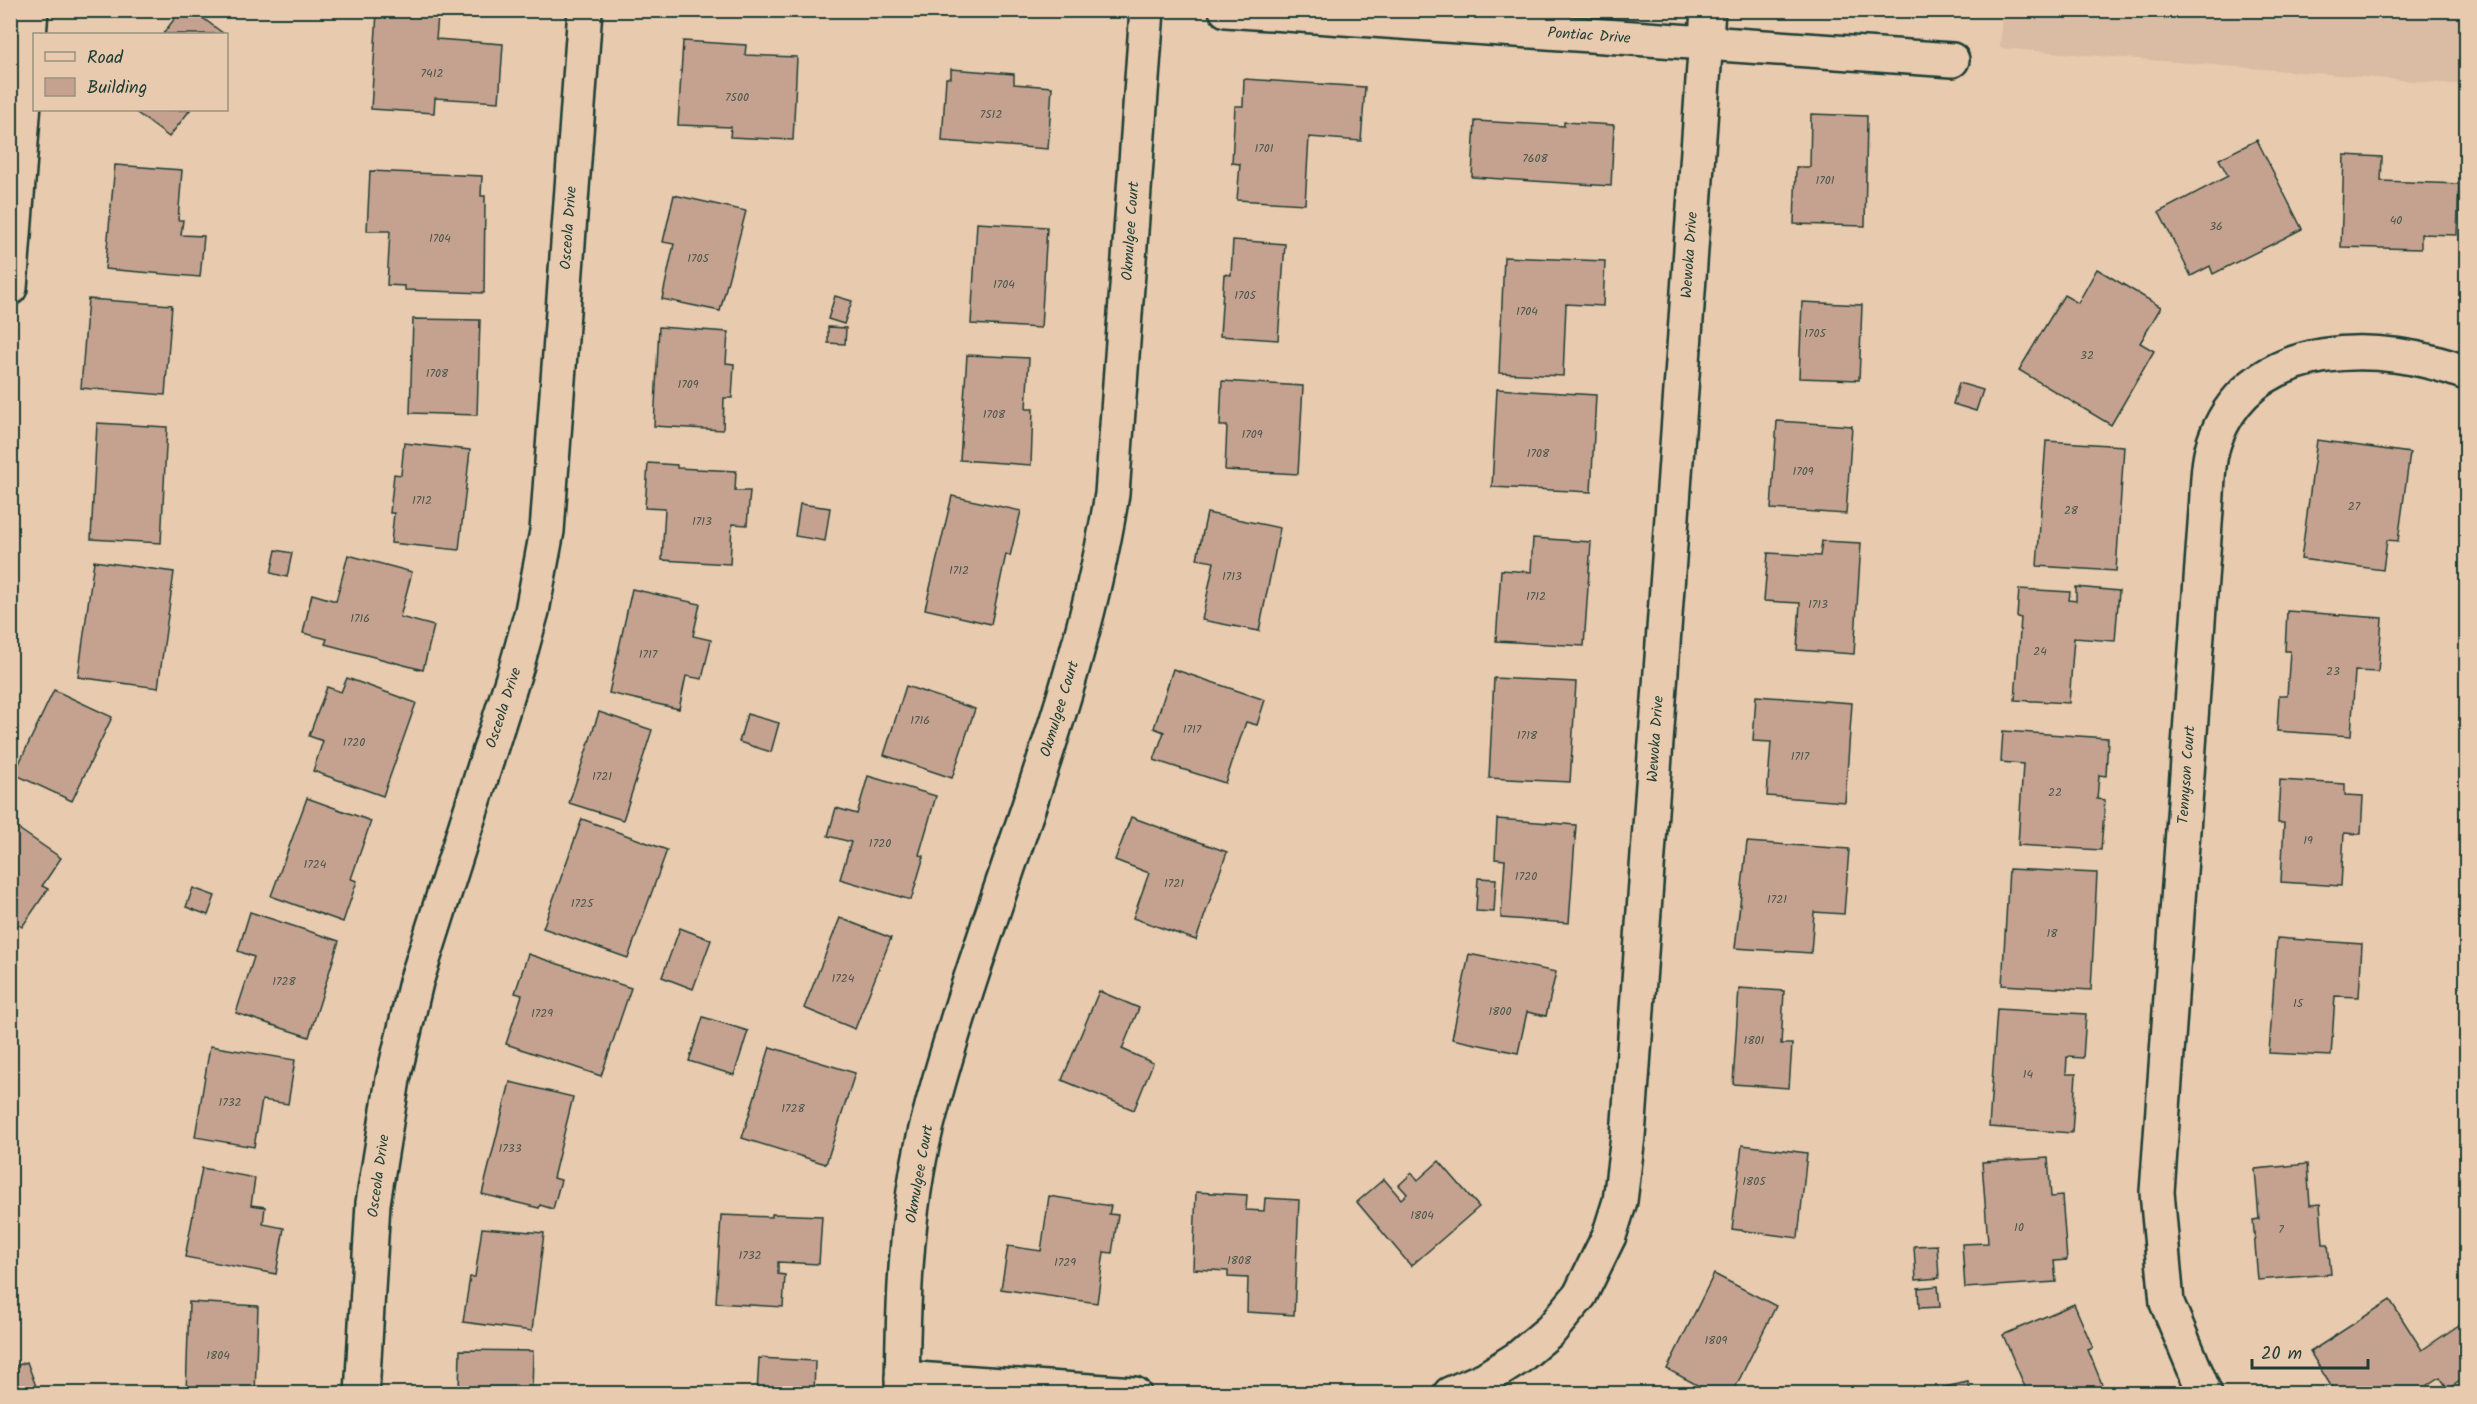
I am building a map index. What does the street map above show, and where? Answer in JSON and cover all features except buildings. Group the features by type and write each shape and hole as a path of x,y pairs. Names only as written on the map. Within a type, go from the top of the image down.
{"street":[{"path":"10,288 31,10"},
{"name":"Osceola Drive","path":"362,1394 373,1203 393,1079 416,982 517,665 532,611 547,531 585,10"},
{"name":"Okmulgee Court","path":"902,1386 911,1212 926,1131 972,971 1029,807 1083,637 1102,557 1112,494 1146,10"},
{"name":"Pontiac Drive","path":"1226,10 1705,45 1952,60"},
{"name":"Wewoka Drive","path":"1450,1394 1501,1369 1551,1330 1580,1296 1609,1236 1620,1201 1628,1136 1707,10"},
{"name":"Tennyson Court","path":"2205,1394 2167,1303 2157,1192 2206,510 2215,439 2226,416 2247,390 2289,363 2316,355 2344,352 2376,353 2447,366 2466,373"},
{"path":"902,1386 1134,1394"}],"shaded area":[{"path":"2002,11 2466,11 2466,85 2000,48"}]}
